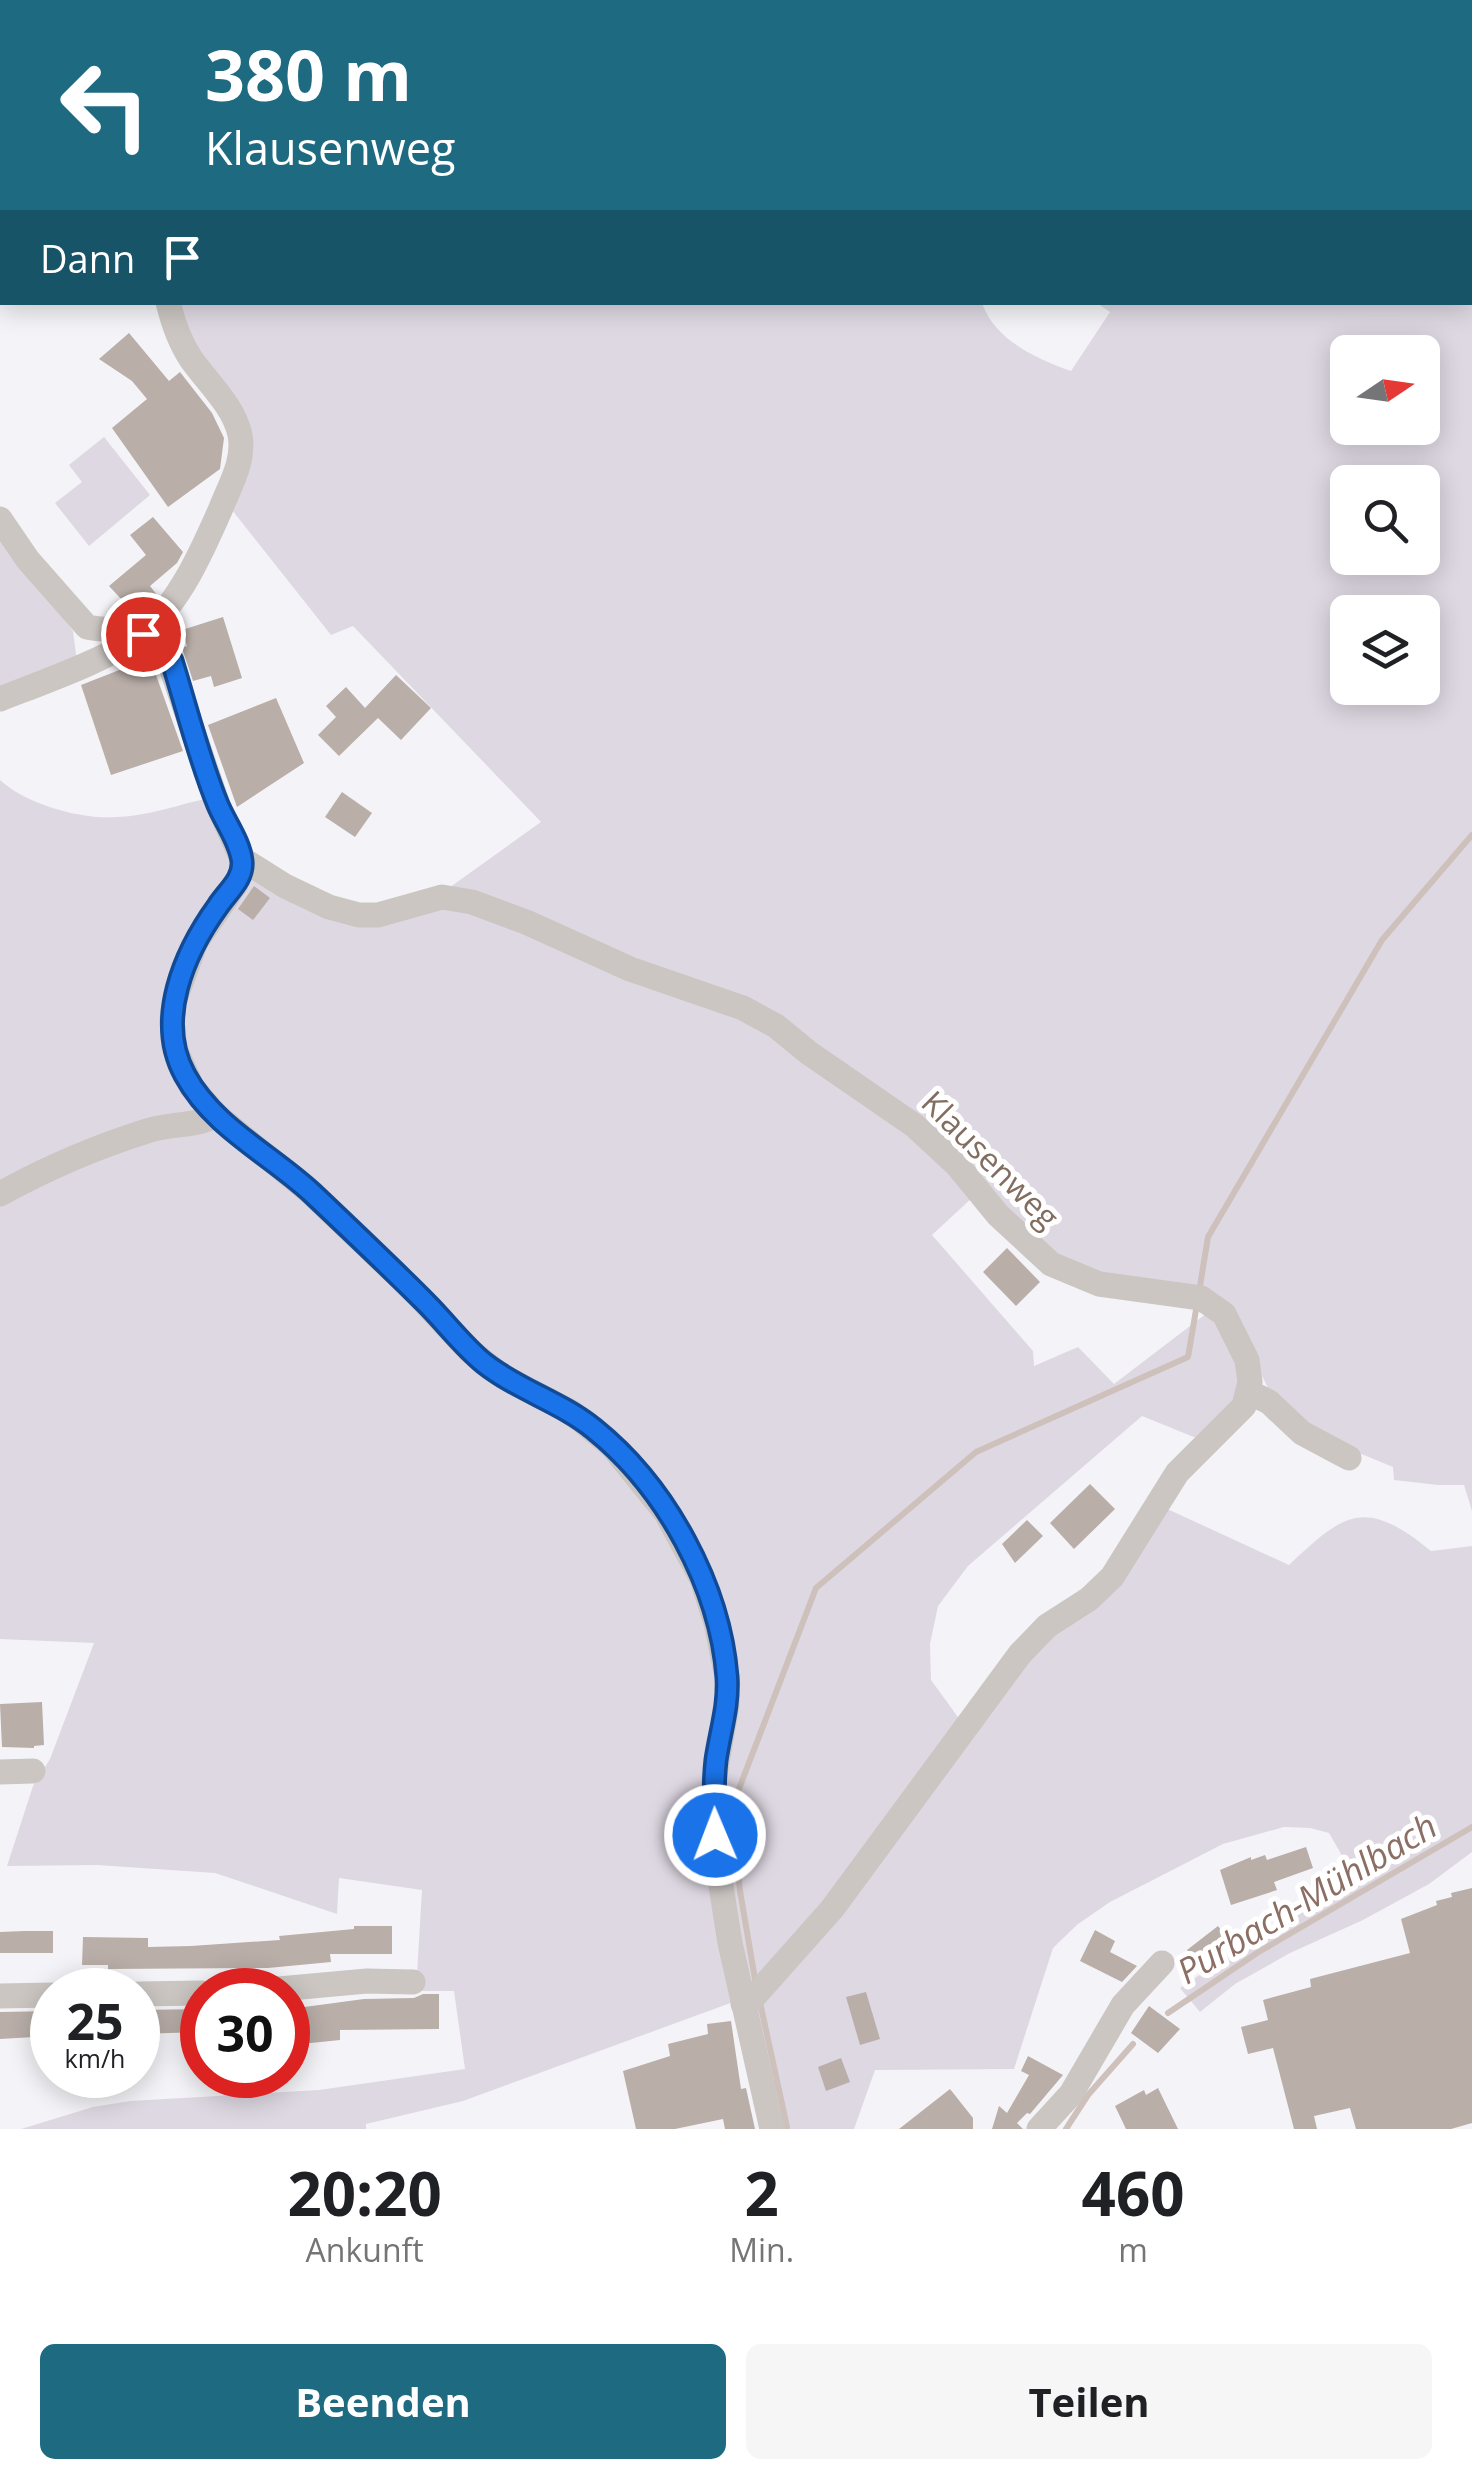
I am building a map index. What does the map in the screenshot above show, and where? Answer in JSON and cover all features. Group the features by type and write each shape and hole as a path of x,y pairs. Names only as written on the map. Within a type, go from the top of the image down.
{"street":[{"path":"0,698 88,662 143,634 191,569 222,504 241,454 240,438 234,418 183,346 169,305"},
{"path":"0,518 28,560 82,622 93,628 143,634 160,644 172,661 212,788 242,859 236,884 207,922 185,965 172,1020 174,1048 185,1074 216,1115 310,1192 485,1364 595,1430 651,1491 682,1537 709,1600 727,1678 727,1705 714,1780 715,1835 730,1943 772,2129"},
{"path":"82,622 88,662"},
{"name":"Klausenweg","path":"242,859 298,893 351,914 378,915 442,897 472,902 630,969 753,1012 915,1126 957,1166 998,1215 1051,1264 1099,1284 1197,1297 1219,1309 1247,1360 1249,1392"},
{"path":"0,1194 122,1139 216,1115"},
{"path":"743,2004 752,2000 832,1909 1020,1654 1047,1626 1112,1577 1177,1473 1244,1406 1249,1392 1269,1402 1302,1432 1350,1458"},
{"path":"0,1772 33,1770"},
{"path":"1039,2129 1071,2094 1120,2010 1162,1963"},
{"path":"310,1986 412,1982"},
{"path":"0,1996 30,1995"}],"shaded area":[{"path":"175,305 983,305 996,327 1018,346 1071,371 1110,312 1100,305 1472,305 1472,1511 1464,1485 1394,1480 1393,1467 1337,1444 1272,1396 1230,1312 1064,1265 802,1040 446,890 541,822 353,626 331,635 228,505 246,454 191,352"},
{"path":"104,437 150,495 89,546 55,503 82,482 69,465"},
{"path":"0,531 73,631 77,662 0,694"},
{"path":"0,780 39,803 103,817 129,816 210,798 236,856 171,991 195,1102 556,1409 650,1498 714,1632 736,2001 463,2101 366,2124 366,2129 21,2129 93,2107 130,2101 310,2098 310,2091 465,2069 454,1991 416,1991 422,1890 339,1878 337,1914 215,1873 97,1865 7,1866 33,1786 50,1759 94,1643 0,1639"},
{"path":"249,876 327,915 446,901 746,1014 908,1125 974,1196 932,1235 1033,1351 1034,1366 1078,1347 1114,1384 1211,1310 1240,1374 1232,1409 1201,1440 1142,1416 968,1566 938,1606 930,1644 931,1680 963,1724 829,1905 746,1993 721,1848 731,1718 675,1514 493,1361 219,1111 180,1049 185,980"},
{"path":"1163,1507 1289,1565 1326,1533 1356,1518 1389,1523 1431,1551 1472,1546 1472,1852 1429,1884 1235,1984 1200,2012 1180,1988 1352,1873 1329,1833 1310,1828 1284,1827 1223,1844 1110,1902 1053,1948 1014,2069 875,2070 854,2129 776,2129 752,2007 1007,1681"}],"building":[{"path":"129,333 169,381 180,372 212,413 224,438 220,469 168,507 112,428 147,399 132,381 99,359"},
{"path":"153,517 183,552 177,563 150,586 157,595 137,616 109,586 146,555 130,535"},
{"path":"223,617 242,678 214,687 211,676 193,681 182,648 187,646 182,630"},
{"path":"150,658 183,751 111,775 81,685"},
{"path":"396,675 431,708 401,740 378,718 339,756 318,735 336,717 326,706 346,687 365,708"},
{"path":"276,698 304,763 237,807 208,725"},
{"path":"342,792 372,813 355,837 325,817"},
{"path":"254,886 270,898 253,920 238,909"},
{"path":"1007,1248 1040,1282 1016,1306 983,1272"},
{"path":"1090,1484 1115,1509 1074,1549 1050,1523"},
{"path":"1027,1520 1043,1536 1015,1563 1002,1544"},
{"path":"42,1702 44,1745 2,1747 0,1704"},
{"path":"1306,1847 1313,1868 1274,1882 1277,1890 1231,1905 1220,1870 1251,1857 1265,1855 1267,1860"},
{"path":"1472,1888 1472,2123 1451,2129 1356,2129 1350,2108 1314,2116 1317,2129 1294,2129 1273,2048 1248,2054 1241,2027 1268,2020 1263,2000 1311,1987 1310,1979 1410,1953 1401,1919 1437,1905 1436,1901 1452,1897 1451,1893"},
{"path":"392,1926 392,1954 330,1954 331,1962 268,1968 82,1965 83,1937 148,1938 148,1947 191,1946 280,1940 279,1936"},
{"path":"1218,1926 1232,1944 1201,1968 1187,1950"},
{"path":"1095,1930 1115,1941 1110,1952 1137,1966 1122,1982 1080,1961"},
{"path":"53,1931 53,1953 0,1953 0,1932"},
{"path":"866,1992 880,2039 860,2045 846,1997"},
{"path":"439,1994 439,2029 340,2030 340,2040 310,2043 310,2006"},
{"path":"1149,2006 1180,2029 1158,2053 1131,2033"},
{"path":"180,2009 180,2033 160,2033 160,2010"},
{"path":"30,2011 30,2037 0,2039 0,2012"},
{"path":"731,2021 741,2089 746,2088 755,2129 725,2129 723,2119 675,2129 636,2129 623,2071 670,2056 668,2044 708,2034 707,2024"},
{"path":"1028,2056 1063,2075 1030,2114 1017,2123 1023,2129 992,2129 999,2106 1007,2113 1029,2075 1021,2071"},
{"path":"841,2058 850,2082 826,2091 818,2067"},
{"path":"1158,2088 1178,2129 1126,2129 1115,2106 1144,2090 1146,2095"},
{"path":"950,2089 973,2118 973,2129 899,2129"}],"waterway":[{"path":"1199,1292 1208,1237 1382,940 1472,835"},
{"path":"755,1979 740,1891 732,1807 816,1588 976,1452 1188,1357 1197,1304"},
{"name":"Purbach-Mühlbach","path":"1168,2013 1257,1953 1472,1827"},
{"path":"761,2007 787,2127"},
{"name":"Purbach-Mühlbach","path":"1066,2129 1088,2095 1133,2044"}],"route":[{"path":"143,634 160,644 172,661 218,804 242,859 236,884 216,907 185,965 172,1020 176,1056 200,1098 216,1115 310,1192 485,1364 595,1430 628,1462 666,1512 702,1579 727,1678 727,1705 714,1780 715,1835"}]}
